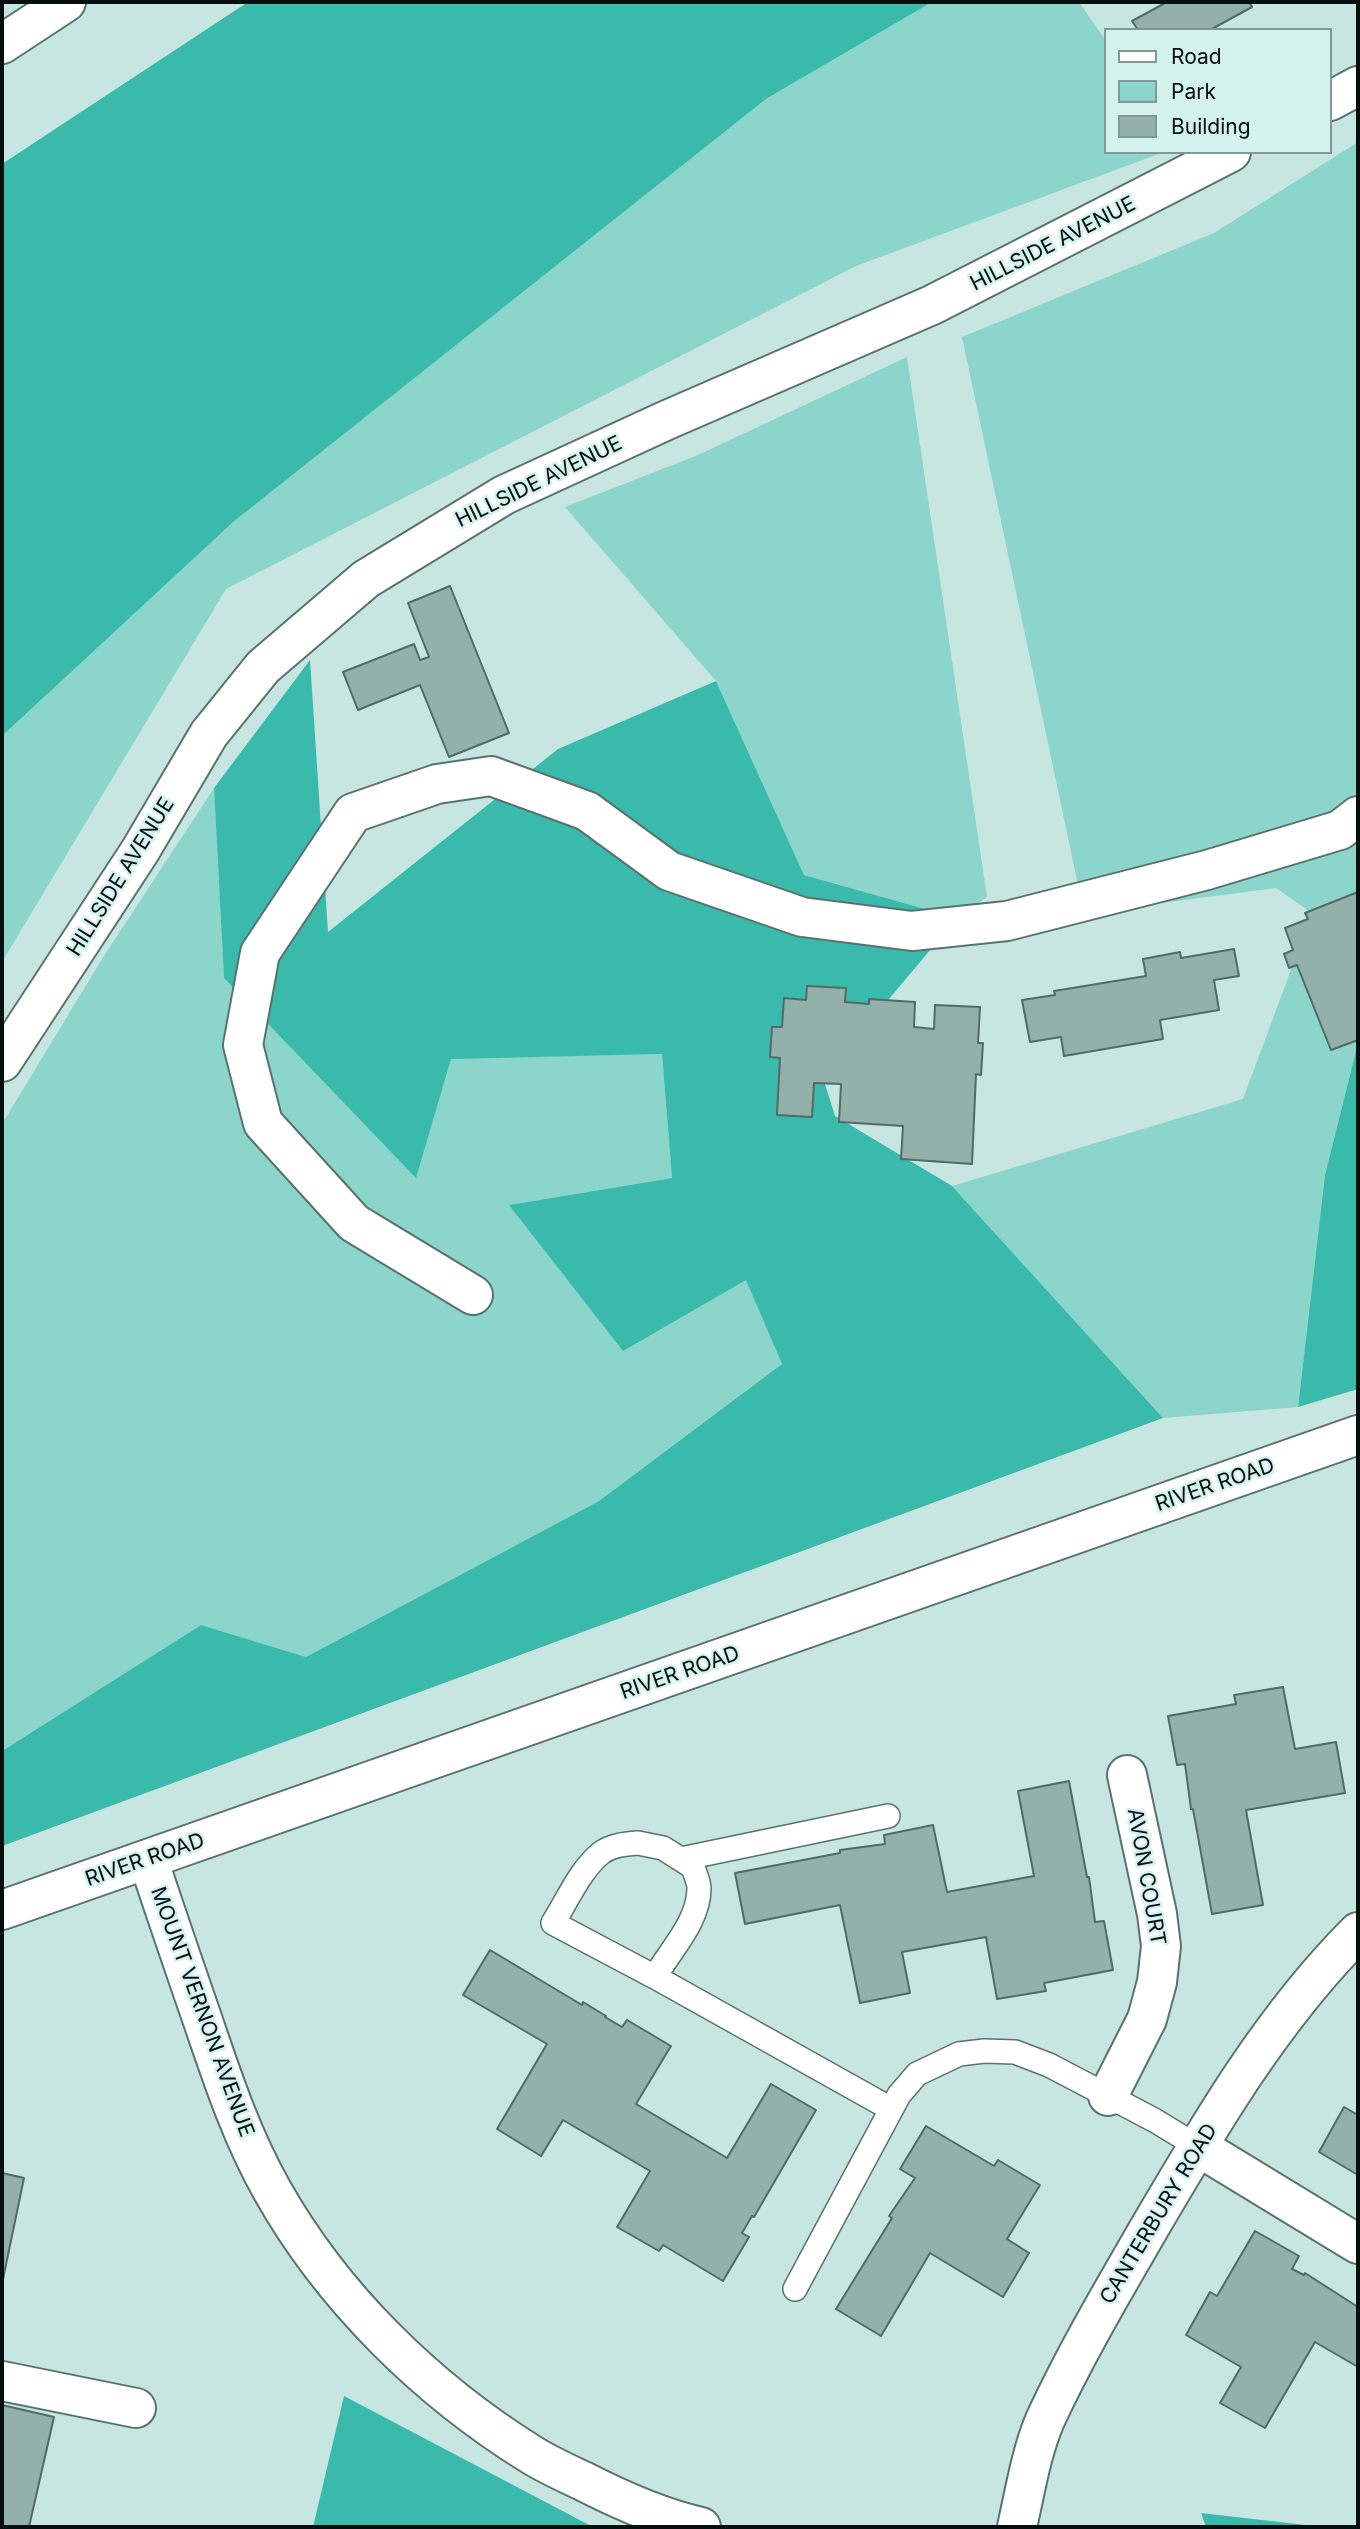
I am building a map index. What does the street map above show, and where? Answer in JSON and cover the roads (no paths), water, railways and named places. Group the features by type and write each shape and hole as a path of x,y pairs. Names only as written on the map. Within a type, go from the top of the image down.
{"street":[{"path":"2,44 66,2"},
{"path":"1332,100 1358,86"},
{"name":"HILLSIDE AVENUE","path":"2,1062 140,851 209,734 263,667 366,579 504,495 667,420 932,305 1227,154"},
{"path":"473,1295 354,1223 263,1123 243,1045 260,953 354,813 437,784 491,776 587,811 669,871 802,917 912,931 1007,921 1208,870 1340,830 1358,816"},
{"name":"RIVER ROAD","path":"2,1910 1358,1435"},
{"name":"AVON COURT","path":"1108,2096 1147,2019 1157,1982 1161,1946 1157,1914 1127,1775"},
{"name":"MOUNT VERNON AVENUE","path":"148,1859 231,2104 271,2190 344,2293 410,2363 482,2421 533,2456 651,2512 701,2527"},
{"name":"CANTERBURY ROAD","path":"1017,2527 1044,2422 1098,2317 1197,2146 1266,2039 1335,1955 1358,1932"},
{"path":"1197,2146 1358,2244"},
{"path":"2,2381 136,2408"}],"lane":[{"path":"681,1859 888,1816"},
{"path":"656,1977 687,1928 696,1908 699,1887 693,1867 663,1848 638,1843 619,1844 602,1852 590,1866 552,1923 656,1977 891,2109"},
{"path":"795,2290 899,2095 917,2074 959,2054 984,2051 1015,2052 1049,2065 1197,2146"}]}
